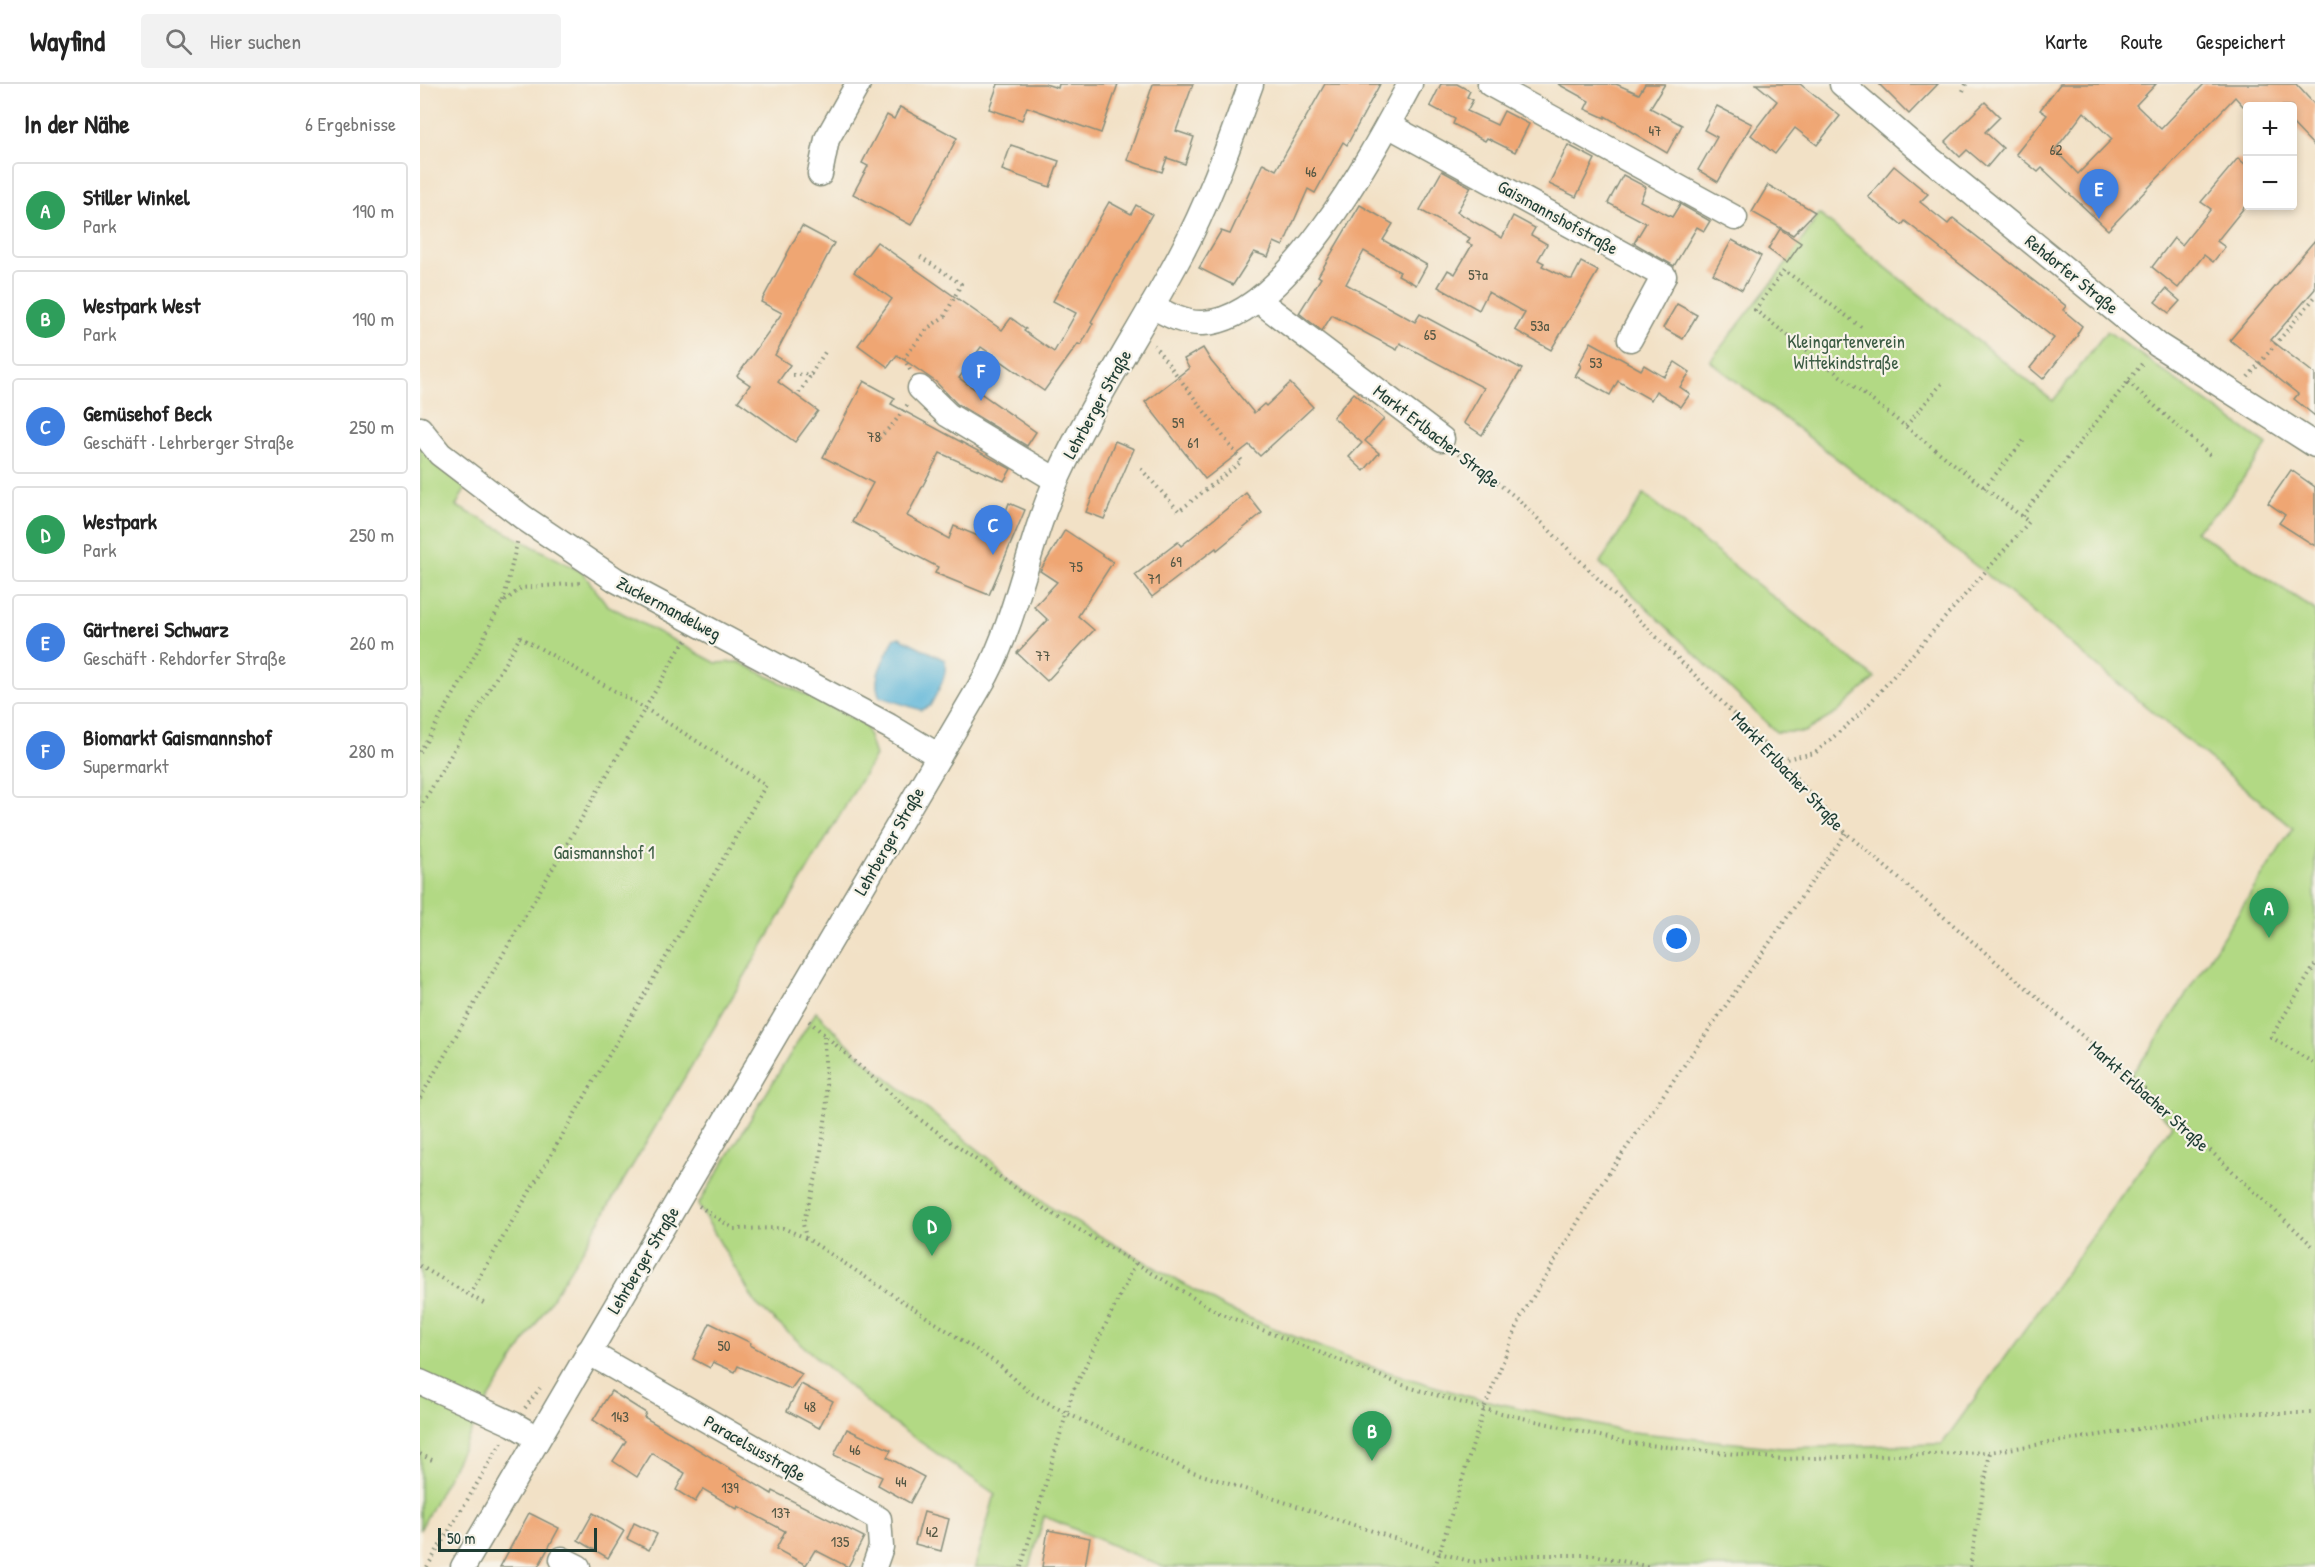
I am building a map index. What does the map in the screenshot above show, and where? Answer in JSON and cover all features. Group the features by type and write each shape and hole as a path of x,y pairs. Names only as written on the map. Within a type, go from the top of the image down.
{"street":[{"path":"820,174 827,139 858,84"},
{"name":"Lehrberger Straße","path":"463,1567 994,660 1036,530 1056,480 1085,423 1195,225 1251,84"},
{"path":"1152,306 1177,319 1202,324 1230,318 1258,300 1279,282 1349,193 1410,84"},
{"path":"1490,84 1735,218"},
{"name":"Rehdorfer Straße","path":"1842,84 2158,345 2315,445"},
{"name":"Gaismannshofstraße","path":"1388,125 1664,276 1630,339"},
{"name":"Markt Erlbacher Straße","path":"1258,300 1442,440"},
{"path":"920,388 948,415 1056,480"},
{"name":"Zuckermandelweg","path":"420,429 440,454 524,518 616,580 898,731 939,756"},
{"name":"Paracelsusstraße","path":"588,1352 879,1519 881,1547 874,1567"},
{"path":"420,1382 513,1424 537,1438"}],"path":[{"path":"1963,91 1966,84"},
{"path":"879,438 894,423 920,388 904,358 928,328 945,316 962,284 918,255"},
{"path":"1780,760 1815,753 1861,713 2029,522 1755,310 1784,270 1864,328"},
{"path":"2234,393 2315,297"},
{"path":"1135,335 1153,344 1242,461 1179,511 1141,469"},
{"path":"2022,516 2158,345"},
{"path":"799,393 827,349"},
{"path":"793,375 811,374"},
{"path":"1906,426 1943,382"},
{"path":"2128,382 2210,455"},
{"path":"1984,488 2025,439"},
{"name":"Markt Erlbacher Straße","path":"1442,440 1518,498 1780,760 1846,833 2143,1088 2315,1248"},
{"path":"503,602 524,518"},
{"path":"420,752 464,677 503,602 521,588 616,580"},
{"path":"420,1098 680,648 700,625"},
{"path":"420,808 520,637 646,709 766,785 470,1294"},
{"path":"1435,1567 1484,1409 1521,1317 1597,1190 1846,833"},
{"path":"2315,965 2271,1037 2315,1064"},
{"path":"792,1006 918,1118 1046,1210 1219,1312 1408,1388 1484,1409 1630,1443 1782,1459 1990,1452 2241,1413 2315,1413"},
{"path":"806,1238 802,1224 819,1166 827,1107 824,1035"},
{"path":"681,1194 734,1229 783,1228 806,1238 998,1364 1029,1392 1066,1413 1190,1471 1439,1553 1473,1562 1532,1555 1594,1555 1650,1567"},
{"path":"1021,1567 1073,1391 1136,1263"},
{"path":"420,1266 485,1304"},
{"path":"427,1567 513,1424"},
{"path":"1970,1567 1990,1452"},
{"path":"420,1454 432,1460"}],"green space":[{"name":"Kleingartenverein Wittekindstraße","path":"1819,214 2053,401 2107,331 2267,445 2224,505 2195,531 2315,610 2315,1567 1163,1567 1044,1516 1030,1567 975,1567 995,1494 880,1414 756,1304 698,1205 816,1012 861,1057 1053,1209 1227,1309 1359,1363 1466,1396 1623,1431 1781,1448 1942,1444 2172,1125 2127,1080 2152,1047 2293,828 1980,569 1710,361 1787,263"},
{"name":"Gaismannshof 1","path":"420,444 466,487 456,506 582,572 607,605 716,663 739,662 865,724 875,756 583,1249 488,1400 420,1530"},
{"path":"1644,494 1875,678 1837,713 1804,732 1776,732 1600,563"}],"water":[{"path":"899,637 945,660 945,672 939,690 930,706 921,710 880,697 877,690 880,668 894,639"}],"building":[{"path":"998,84 1045,84 1058,88 1059,84 1118,84 1101,133 1027,107 1022,120 989,109"},
{"path":"1153,84 1193,84 1176,131 1194,137 1185,164 1167,158 1162,172 1127,160"},
{"path":"1325,84 1380,84 1347,145 1343,142 1315,193 1308,189 1283,246 1274,242 1268,257 1254,252 1233,285 1199,268 1221,231 1230,234 1263,163 1276,170"},
{"path":"1441,84 1457,84 1470,91 1467,97 1473,100 1467,111 1497,125 1504,111 1529,124 1515,152 1487,138 1485,141 1453,124 1455,119 1430,106"},
{"path":"1558,84 1616,84 1639,94 1645,84 1665,84 1650,108 1682,125 1667,153 1605,116 1605,118 1585,109 1589,101"},
{"path":"1756,84 1800,84 1840,116 1817,145 1795,128 1775,154 1751,135 1777,101"},
{"path":"1879,84 1938,84 1909,114"},
{"path":"2060,84 2156,84 2136,105 2161,129 2204,84 2296,84 2315,105 2315,147 2297,128 2297,102 2243,102 2243,106 2235,97 2108,230 2042,168 2038,172 2016,154 2047,115 2040,110","holes":["2084,112 2112,139 2078,174 2055,150"]},
{"path":"1985,102 2000,117 1985,132 2003,148 1987,167 1967,150 1960,157 1945,142"},
{"path":"1717,106 1752,124 1718,182 1698,170 1717,137 1704,130"},
{"path":"900,107 957,138 911,225 853,194 868,166 862,163 887,115 894,119"},
{"path":"1011,145 1059,161 1050,187 1002,170"},
{"path":"1568,145 1595,159 1576,197 1549,184"},
{"path":"2238,158 2243,162 2243,209 2217,241 2225,247 2213,262 2204,255 2178,288 2152,267 2174,238 2182,245 2211,209 2201,202"},
{"path":"1894,166 1928,194 1920,202 1948,224 1953,218 2066,306 2063,310 2082,326 2078,335 2043,379 2030,368 2054,338 1905,221 1902,225 1868,197"},
{"path":"1442,171 1471,187 1457,212 1502,238 1513,216 1535,228 1531,235 1547,244 1538,260 1544,263 1542,266 1569,279 1572,279 1581,262 1598,271 1551,350 1515,330 1525,313 1488,292 1479,310 1438,287 1448,270 1455,274 1472,245 1467,243 1470,238 1420,210"},
{"path":"1623,175 1646,187 1640,201 1672,217 1680,204 1710,221 1704,231 1697,227 1674,266 1634,243 1646,223 1608,203"},
{"path":"1768,185 1815,212 1793,235 1752,212"},
{"path":"1109,202 1131,214 1136,205 1152,214 1091,322 1093,323 1081,345 1078,344 1044,391 981,347 959,378 1036,432 1027,446 957,404 936,382 897,355 888,367 858,345 892,299 854,272 877,242 1002,330 1011,318 1026,329 1024,331 1054,352 1076,313 1053,301"},
{"path":"1360,205 1393,224 1383,240 1427,265 1416,285 1398,275 1400,272 1364,251 1346,284 1415,322 1420,314 1522,369 1482,435 1464,423 1484,388 1400,343 1397,350 1332,315 1322,331 1299,313 1321,278 1318,276"},
{"path":"802,226 834,243 775,355 790,365 778,382 818,411 795,442 738,401 750,385 737,376 782,313 761,302"},
{"path":"1780,229 1801,243 1787,263 1768,249"},
{"path":"1732,240 1761,256 1742,290 1713,274"},
{"path":"2315,240 2315,289 2271,340 2315,374 2315,416 2294,399 2298,394 2230,340"},
{"path":"2166,289 2180,301 2169,313 2155,302"},
{"path":"1677,304 1697,315 1683,339 1663,328"},
{"path":"1591,342 1641,370 1644,365 1664,377 1675,362 1690,372 1680,387 1690,394 1681,407 1656,391 1651,400 1618,381 1610,395 1575,376"},
{"path":"1203,348 1254,413 1264,404 1266,406 1290,383 1313,407 1260,456 1249,445 1205,479 1145,402 1189,368 1184,359"},
{"path":"864,381 895,398 891,404 1011,469 1004,481 940,453 907,516 949,539 954,526 985,539 994,516 1003,519 1009,503 1025,510 989,595 935,573 938,567 852,522 873,483 823,457"},
{"path":"1354,393 1384,419 1365,441 1379,453 1364,471 1349,457 1362,443 1333,417"},
{"path":"1115,441 1134,449 1104,519 1086,512"},
{"path":"2291,470 2315,487 2315,546 2279,523 2285,515 2268,503"},
{"path":"1246,493 1262,513 1217,550 1216,548 1152,597 1135,575 1178,542 1181,546"},
{"path":"1065,530 1113,562 1078,616 1094,630 1047,681 1017,653 1048,620 1034,607 1057,582 1040,571"},
{"path":"710,1323 751,1343 750,1345 802,1374 791,1389 738,1366 735,1372 713,1362 710,1368 693,1359"},
{"path":"801,1384 833,1401 819,1428 787,1411"},
{"path":"611,1391 646,1413 644,1417 772,1494 773,1491 864,1537 848,1567 815,1550 806,1565 776,1549 785,1531 738,1506 737,1509 703,1489 695,1502 676,1490 685,1473 652,1453 637,1477 613,1461 626,1441 593,1420"},
{"path":"847,1429 891,1450 887,1457 924,1477 910,1503 878,1485 882,1477 834,1455"},
{"path":"924,1512 949,1519 941,1551 915,1544"},
{"path":"529,1513 559,1528 538,1567 500,1567"},
{"path":"593,1513 624,1531 608,1558 578,1540"},
{"path":"634,1523 657,1534 649,1550 627,1539"},
{"path":"1048,1530 1090,1538 1085,1567 1042,1567"}],"place":[{"name":"Gärtnerei Schwarz","path":"2099,219"},
{"name":"Biomarkt Gaismannshof","path":"981,401"},
{"name":"Gemüsehof Beck","path":"993,555"},
{"name":"Stiller Winkel","path":"2269,938"},
{"name":"Westpark","path":"932,1256"},
{"name":"Westpark West","path":"1372,1461"}]}
